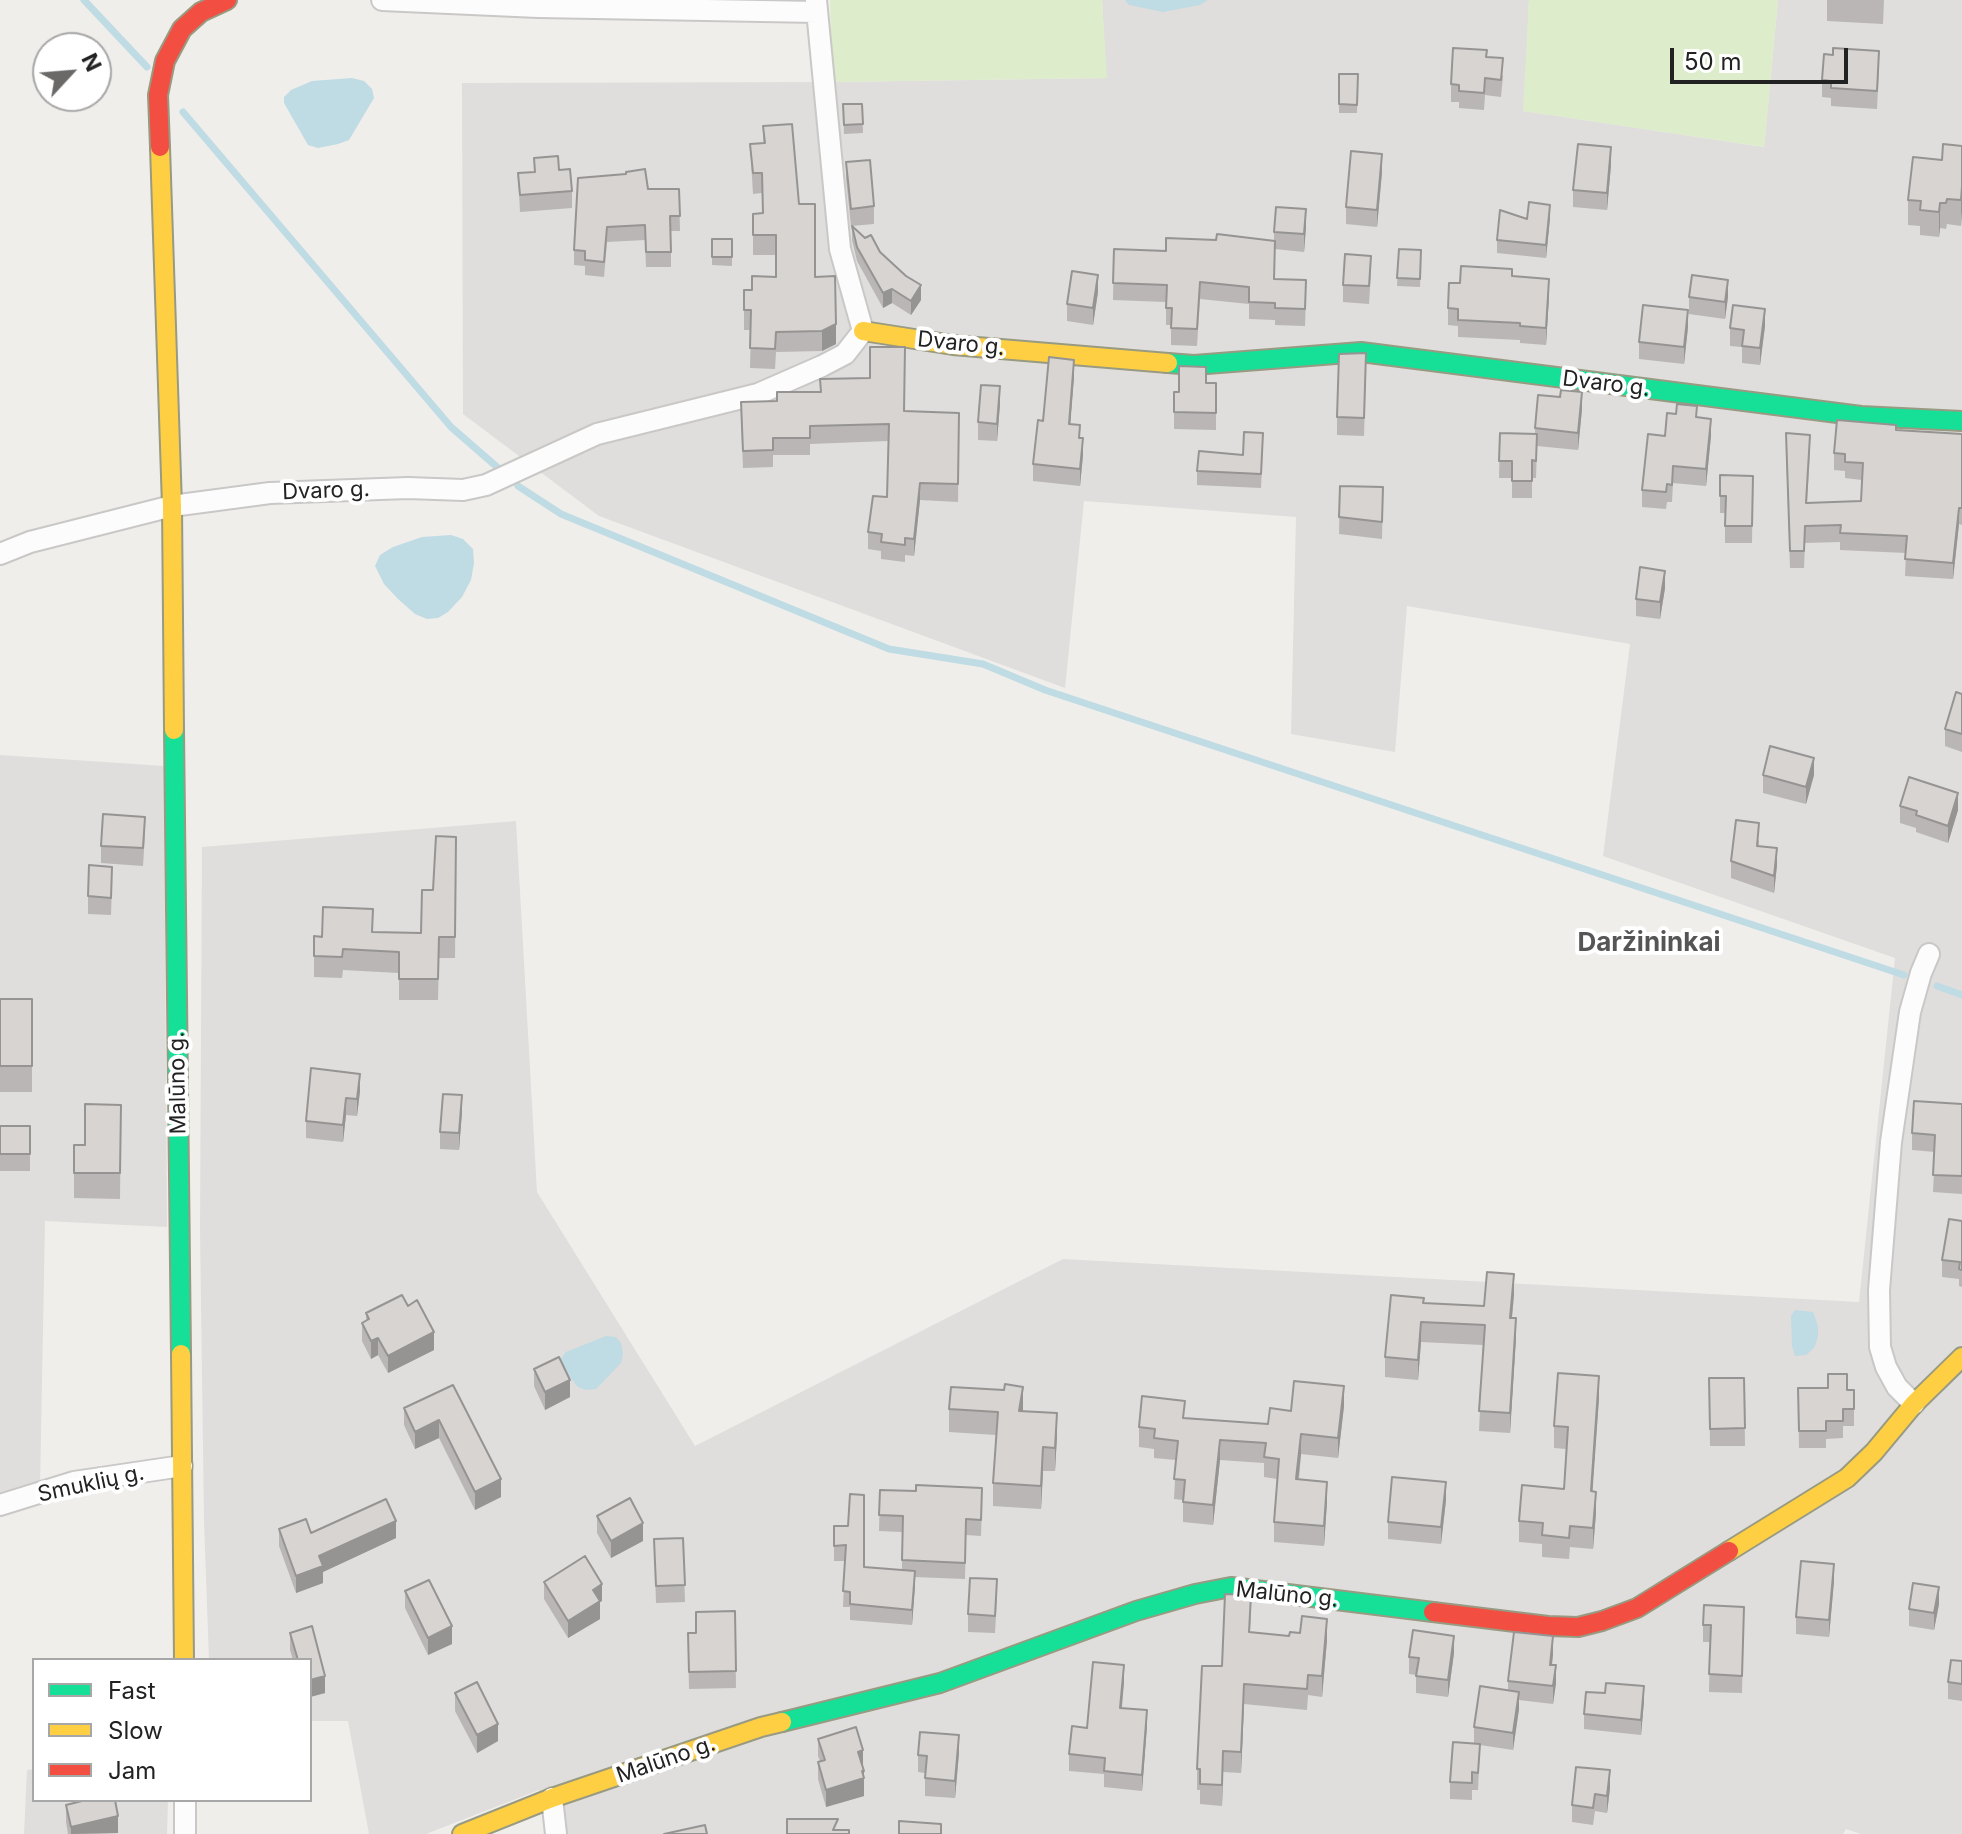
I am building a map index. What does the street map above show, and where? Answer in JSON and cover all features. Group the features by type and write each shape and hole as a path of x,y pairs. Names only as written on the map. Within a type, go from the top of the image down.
{"street":[{"name":"Malūno g.","path":"184,1658 172,506 158,95 165,61 182,29 201,12 227,0"},
{"path":"382,0 538,7 817,6 840,249 863,331"},
{"name":"Dvaro g.","path":"0,554 30,542 172,506 270,493 408,488 463,490 486,485 597,434 758,394 845,354 863,331 953,345 1194,365 1361,352 1861,416 1962,421"},
{"path":"1914,1404 1897,1387 1886,1367 1880,1347 1879,1290 1891,1142 1910,1012 1929,954"},
{"name":"Malūno g.","path":"462,1834 552,1798 761,1727 940,1683 1136,1611 1231,1587 1548,1626 1578,1627 1602,1621 1637,1608 1847,1478 1874,1452 1914,1404 1962,1357"},
{"name":"Smuklių g.","path":"0,1505 74,1482 182,1466"},
{"path":"552,1798 556,1834"},
{"path":"185,1802 185,1834"}],"shaded area":[{"path":"1102,0 1529,0 1524,111 1764,147 1778,0 1962,0 1962,1834 1861,1834 1846,1829 1843,1834 545,1834 539,1790 426,1834 369,1834 348,1721 312,1721 312,1658 209,1658 200,1229 202,847 516,821 537,1192 695,1446 1063,1259 1859,1302 1895,958 1603,856 1630,644 1407,606 1395,752 1291,734 1296,517 1084,501 1065,688 599,516 463,414 462,83 1106,78"},
{"path":"0,755 164,766 167,1227 45,1221 40,1487 0,1493"},
{"path":"32,1769 32,1802 168,1802 167,1834 24,1834 27,1770"}],"green space":[{"path":"830,0 1102,0 1107,78 832,82"},
{"path":"1529,0 1778,0 1764,147 1523,111"}],"water":[{"path":"1125,0 1208,0 1200,5 1163,12 1129,5"},
{"path":"352,78 364,81 372,89 374,98 349,140 318,148 308,145 284,103 284,97 291,90 312,81"},
{"path":"451,535 463,539 473,549 471,580 462,597 448,612 438,618 427,619 415,614 398,599 384,584 375,566 380,555 393,547 422,537"},
{"path":"1795,1310 1813,1312 1818,1326 1814,1348 1806,1355 1795,1356 1792,1346 1791,1316"},
{"path":"606,1336 616,1337 621,1343 621,1363 596,1389 578,1387 562,1367 561,1359 566,1352"}],"building":[{"path":"1453,48 1487,50 1486,57 1503,58 1501,80 1485,78 1484,93 1459,91 1459,85 1451,84"},
{"path":"1833,48 1879,51 1877,91 1831,88 1831,81 1822,80 1824,54 1833,55"},
{"path":"1339,74 1358,74 1357,105 1339,104"},
{"path":"843,104 862,104 863,124 844,125"},
{"path":"792,124 799,204 815,204 815,277 835,276 836,324 822,331 776,332 775,349 750,348 751,310 744,310 744,290 752,290 752,276 776,277 776,235 753,235 753,214 763,213 762,173 753,173 750,144 765,143 763,126"},
{"path":"1578,144 1611,147 1607,193 1573,190"},
{"path":"1943,144 1962,146 1961,200 1947,199 1946,203 1940,203 1939,212 1920,210 1921,201 1908,200 1913,157 1942,160"},
{"path":"1351,151 1382,154 1377,210 1346,207"},
{"path":"558,156 559,170 570,169 572,191 520,195 518,173 535,172 534,158"},
{"path":"870,160 874,206 851,209 846,162"},
{"path":"645,169 648,189 679,189 680,216 670,216 671,252 646,252 645,225 607,227 604,262 585,260 585,251 574,250 578,178 626,174"},
{"path":"1529,202 1550,205 1546,245 1497,240 1500,210 1527,219"},
{"path":"1276,207 1306,209 1304,234 1274,232"},
{"path":"852,226 865,238 871,235 880,252 921,285 911,301 892,289 883,293 857,247"},
{"path":"1217,234 1275,241 1274,279 1306,280 1305,309 1275,308 1275,303 1249,302 1249,287 1200,282 1197,329 1171,328 1172,308 1166,308 1167,285 1113,283 1114,249 1166,251 1166,238 1216,240"},
{"path":"712,239 732,239 732,257 712,257"},
{"path":"1399,249 1421,250 1420,279 1397,278"},
{"path":"1345,254 1371,256 1369,286 1343,285"},
{"path":"1461,266 1512,269 1512,276 1549,279 1546,328 1520,326 1520,323 1458,320 1458,309 1448,308 1449,283 1460,283"},
{"path":"1072,271 1098,275 1093,308 1067,304"},
{"path":"1692,275 1728,280 1725,302 1689,297"},
{"path":"1643,305 1688,310 1684,347 1639,342"},
{"path":"1733,305 1765,309 1760,348 1742,346 1744,330 1730,328"},
{"path":"870,347 905,347 904,411 959,413 958,484 920,483 914,539 905,538 905,545 881,542 882,534 868,532 873,496 887,497 889,424 810,426 810,438 773,438 773,450 743,451 741,402 777,401 777,392 821,392 820,379 870,378"},
{"path":"1366,353 1364,418 1337,417 1339,354"},
{"path":"1049,357 1074,360 1069,424 1080,425 1079,438 1083,438 1080,469 1033,464 1038,420 1043,421"},
{"path":"1179,366 1206,367 1206,383 1216,383 1216,413 1174,412 1174,392 1179,392"},
{"path":"981,385 1000,386 997,424 978,422"},
{"path":"1561,390 1582,392 1578,433 1535,428 1538,395 1560,397"},
{"path":"1677,404 1697,406 1696,417 1711,419 1706,469 1673,466 1672,485 1667,484 1666,492 1642,490 1648,434 1665,436 1667,413 1676,414"},
{"path":"1837,420 1896,425 1896,430 1962,434 1962,508 1959,508 1953,563 1905,559 1907,536 1840,533 1841,525 1805,526 1804,551 1790,551 1786,433 1810,435 1806,503 1861,501 1863,463 1845,462 1845,454 1834,453"},
{"path":"1244,432 1263,433 1261,474 1197,471 1199,451 1243,455"},
{"path":"1500,433 1537,434 1532,481 1512,481 1512,461 1499,461"},
{"path":"1720,475 1753,476 1752,526 1725,526 1726,496 1720,496"},
{"path":"1340,486 1383,487 1382,522 1339,517"},
{"path":"1640,567 1665,571 1660,602 1636,599"},
{"path":"1956,692 1962,694 1962,734 1945,729"},
{"path":"1770,746 1814,758 1806,787 1763,775"},
{"path":"1909,777 1958,793 1948,826 1900,806"},
{"path":"103,814 145,817 143,848 101,846"},
{"path":"1736,820 1759,823 1757,846 1777,848 1774,876 1731,861"},
{"path":"436,836 456,837 455,937 439,937 438,979 399,979 399,952 343,949 342,957 314,956 314,936 322,937 323,907 373,909 372,932 421,933 422,890 433,890"},
{"path":"89,865 112,867 111,898 88,896"},
{"path":"0,999 32,999 32,1066 0,1066"},
{"path":"311,1068 360,1074 357,1099 346,1098 343,1125 306,1121"},
{"path":"443,1094 462,1095 459,1133 440,1132"},
{"path":"1914,1101 1962,1104 1962,1176 1933,1175 1935,1135 1912,1133"},
{"path":"85,1104 121,1105 120,1173 74,1173 74,1145 85,1145"},
{"path":"0,1126 30,1126 30,1154 0,1154"},
{"path":"1949,1219 1962,1221 1962,1270 1959,1269 1960,1262 1942,1260"},
{"path":"1487,1272 1514,1274 1510,1318 1516,1318 1510,1413 1479,1411 1485,1325 1421,1322 1418,1360 1385,1357 1391,1295 1424,1298 1423,1303 1484,1306"},
{"path":"402,1295 408,1306 417,1300 434,1332 388,1356 378,1338 371,1341 362,1323 369,1319 366,1313"},
{"path":"559,1357 570,1380 545,1392 534,1369"},
{"path":"1558,1373 1599,1376 1591,1491 1596,1492 1593,1528 1570,1526 1569,1538 1542,1535 1543,1523 1519,1521 1522,1485 1564,1489 1568,1427 1554,1426"},
{"path":"1828,1374 1847,1374 1847,1390 1854,1390 1854,1409 1843,1409 1843,1421 1826,1421 1826,1431 1799,1431 1798,1388 1828,1388"},
{"path":"1709,1378 1744,1378 1745,1428 1710,1429"},
{"path":"1294,1381 1344,1386 1338,1438 1301,1434 1296,1479 1327,1482 1324,1526 1274,1522 1279,1459 1264,1457 1266,1443 1220,1440 1213,1505 1183,1502 1185,1480 1174,1479 1178,1441 1154,1438 1155,1429 1139,1427 1142,1396 1185,1401 1183,1418 1268,1424 1270,1408 1291,1411"},
{"path":"1005,1384 1023,1387 1019,1411 1057,1413 1055,1448 1043,1447 1041,1486 993,1483 998,1412 949,1409 951,1387 1004,1390"},
{"path":"453,1385 501,1479 475,1492 439,1420 415,1432 404,1408"},
{"path":"1392,1477 1446,1482 1441,1527 1388,1522"},
{"path":"916,1485 982,1488 981,1520 966,1519 965,1563 902,1560 903,1516 879,1515 880,1490 916,1491"},
{"path":"850,1494 864,1495 864,1567 915,1571 912,1610 850,1604 850,1592 843,1591 846,1545 834,1546 834,1526 848,1526"},
{"path":"630,1498 643,1523 611,1541 597,1516"},
{"path":"386,1499 396,1521 319,1556 323,1566 296,1576 279,1529 306,1519 311,1533"},
{"path":"683,1538 685,1585 656,1586 654,1539"},
{"path":"585,1556 602,1584 593,1590 600,1601 568,1621 544,1582"},
{"path":"1801,1561 1834,1564 1829,1620 1796,1617"},
{"path":"970,1578 997,1579 995,1616 968,1614"},
{"path":"429,1580 452,1626 428,1638 405,1591"},
{"path":"1913,1583 1939,1587 1934,1613 1909,1609"},
{"path":"1225,1594 1251,1595 1249,1632 1289,1636 1290,1632 1300,1633 1302,1616 1327,1619 1322,1676 1308,1675 1307,1689 1244,1684 1241,1752 1223,1751 1222,1785 1200,1784 1200,1769 1197,1769 1202,1666 1222,1666"},
{"path":"1704,1605 1744,1607 1742,1676 1709,1674 1711,1625 1703,1625"},
{"path":"735,1611 736,1671 689,1672 688,1633 696,1633 696,1612"},
{"path":"312,1626 325,1676 312,1679 312,1658 297,1658 290,1633"},
{"path":"1413,1630 1454,1636 1448,1680 1416,1676 1419,1658 1409,1657"},
{"path":"1514,1632 1553,1636 1550,1665 1556,1665 1553,1686 1508,1681"},
{"path":"1951,1660 1962,1661 1962,1684 1948,1682"},
{"path":"1093,1662 1124,1665 1120,1708 1147,1710 1142,1775 1104,1771 1105,1758 1069,1754 1072,1726 1087,1728"},
{"path":"477,1682 498,1724 477,1735 455,1693"},
{"path":"1606,1683 1644,1686 1641,1720 1584,1714 1586,1692 1605,1693"},
{"path":"1480,1686 1519,1692 1513,1733 1474,1727"},
{"path":"856,1727 863,1750 858,1752 864,1778 826,1790 818,1762 825,1760 818,1739"},
{"path":"920,1732 959,1735 955,1781 925,1778 927,1756 918,1755"},
{"path":"1453,1742 1480,1744 1478,1773 1472,1772 1472,1783 1450,1782"},
{"path":"1576,1767 1610,1770 1607,1796 1595,1794 1593,1808 1572,1805"},
{"path":"115,1802 118,1816 71,1827 66,1805"},
{"path":"787,1819 838,1819 833,1830 849,1830 849,1834 787,1834"},
{"path":"899,1821 941,1824 941,1834 899,1834"},
{"path":"705,1825 707,1834 664,1834"}],"waterway":[{"path":"84,0 147,67"},
{"path":"183,112 451,427 497,467"},
{"path":"518,486 561,514 889,649 983,664 1045,690 1904,975"},
{"path":"1937,986 1962,995"}],"traffic: fast":[{"path":"1168,363 1194,365 1361,352 1861,416 1962,421"},
{"path":"174,730 181,1354"},
{"path":"782,1722 940,1683 1136,1611 1231,1587 1433,1612"}],"traffic: slow":[{"path":"160,147 172,506 174,730"},
{"path":"863,331 953,345 1168,363"},
{"path":"181,1354 184,1658"},
{"path":"1729,1551 1847,1478 1874,1452 1914,1404 1962,1357"},
{"path":"462,1834 552,1798 782,1722"}],"traffic: jam":[{"path":"160,147 158,95 165,61 182,29 201,12 227,0"},
{"path":"1433,1612 1578,1627 1637,1608 1729,1551"}],"district":[{"name":"Daržininkai","path":"1649,943"}]}
